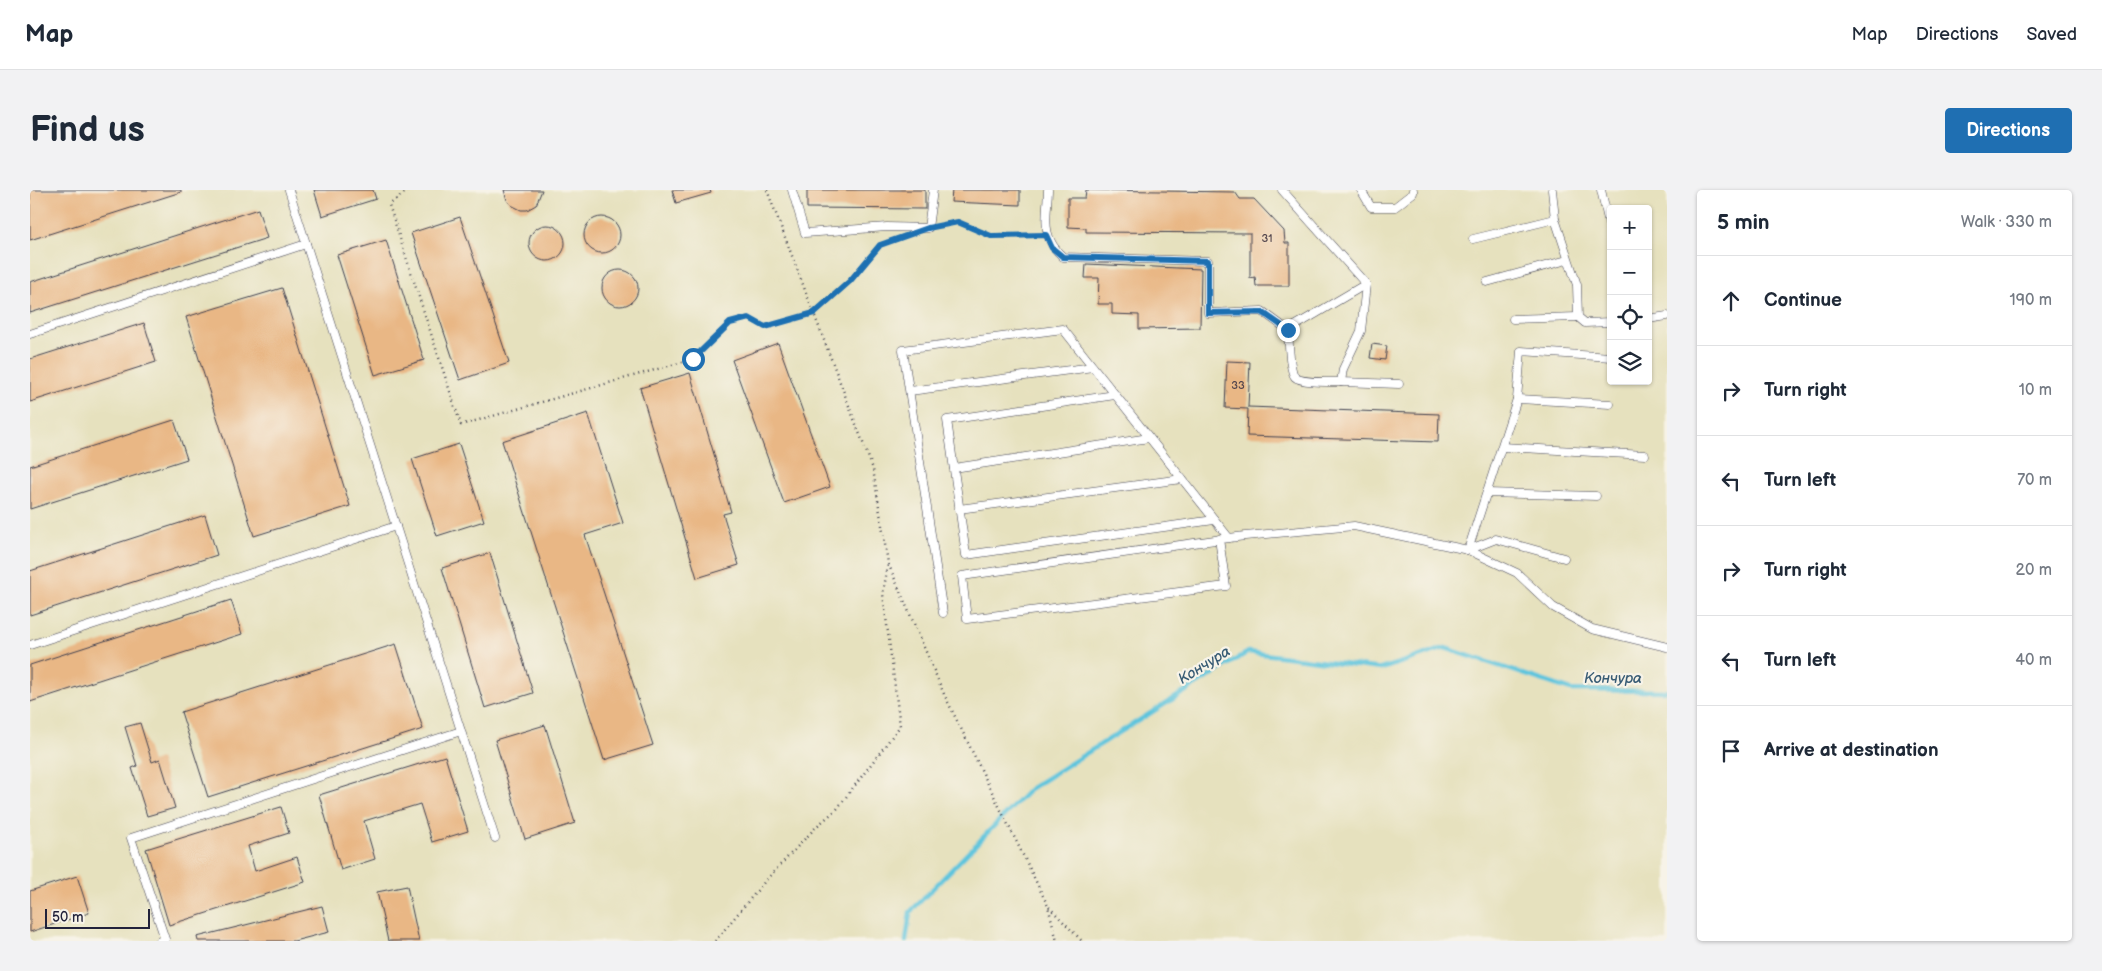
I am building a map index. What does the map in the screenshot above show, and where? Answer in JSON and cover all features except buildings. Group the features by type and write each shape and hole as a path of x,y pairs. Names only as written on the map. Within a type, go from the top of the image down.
{"lane":[{"path":"289,190 495,838"},
{"path":"792,190 805,233 887,227 928,228 933,190"},
{"path":"1048,190 1046,235 1052,248 1063,257 1208,261 1208,313 1262,312 1288,330 1292,370 1295,377 1301,380 1399,384"},
{"path":"1282,190 1366,284 1362,331 1343,369 1341,382"},
{"path":"1361,190 1371,207 1395,207 1413,193 1413,190"},
{"path":"1552,190 1555,219 1567,260 1577,284 1578,317"},
{"path":"1601,190 1607,215"},
{"path":"1473,239 1555,219"},
{"path":"30,334 306,244"},
{"path":"1487,282 1567,260"},
{"path":"1288,330 1366,284"},
{"path":"1652,318 1667,316"},
{"path":"1513,319 1578,317 1585,323 1607,322"},
{"path":"943,613 903,350 1063,329 1229,538"},
{"path":"1468,550 1517,399 1521,351 1607,357"},
{"path":"910,391 1093,367"},
{"path":"1115,395 947,420 966,555 1214,520"},
{"path":"1517,399 1610,404"},
{"path":"954,468 1149,438"},
{"path":"1503,447 1646,455"},
{"path":"959,509 1182,479"},
{"path":"1487,493 1596,496"},
{"path":"30,644 396,526"},
{"path":"1220,540 1226,586 967,619 962,576 1229,538 1354,526 1468,550 1517,573 1553,606 1592,629 1667,647"},
{"path":"1468,550 1496,539 1564,558"},
{"path":"160,941 165,939 131,838 461,731"}],"path":[{"path":"408,190 389,205 461,425 693,359 730,323 749,318 765,327 814,313 850,281 880,245 904,236"},
{"path":"767,190 873,469 888,563 944,694 1048,906 1057,941"},
{"path":"928,228 958,222 991,236 1046,235"},
{"path":"715,941 766,880 817,826 837,810 900,726 883,594 888,563"},
{"path":"1048,906 1082,941"}],"waterway":[{"name":"Кончура","path":"906,941 910,912 1031,788 1248,652 1381,669 1445,648 1571,690 1667,691"}],"route":[{"path":"693,359 730,323 749,318 765,327 814,313 850,281 880,245 928,228 958,222 991,236 1046,235 1052,248 1063,257 1208,261 1208,313 1262,312 1288,330"}]}
